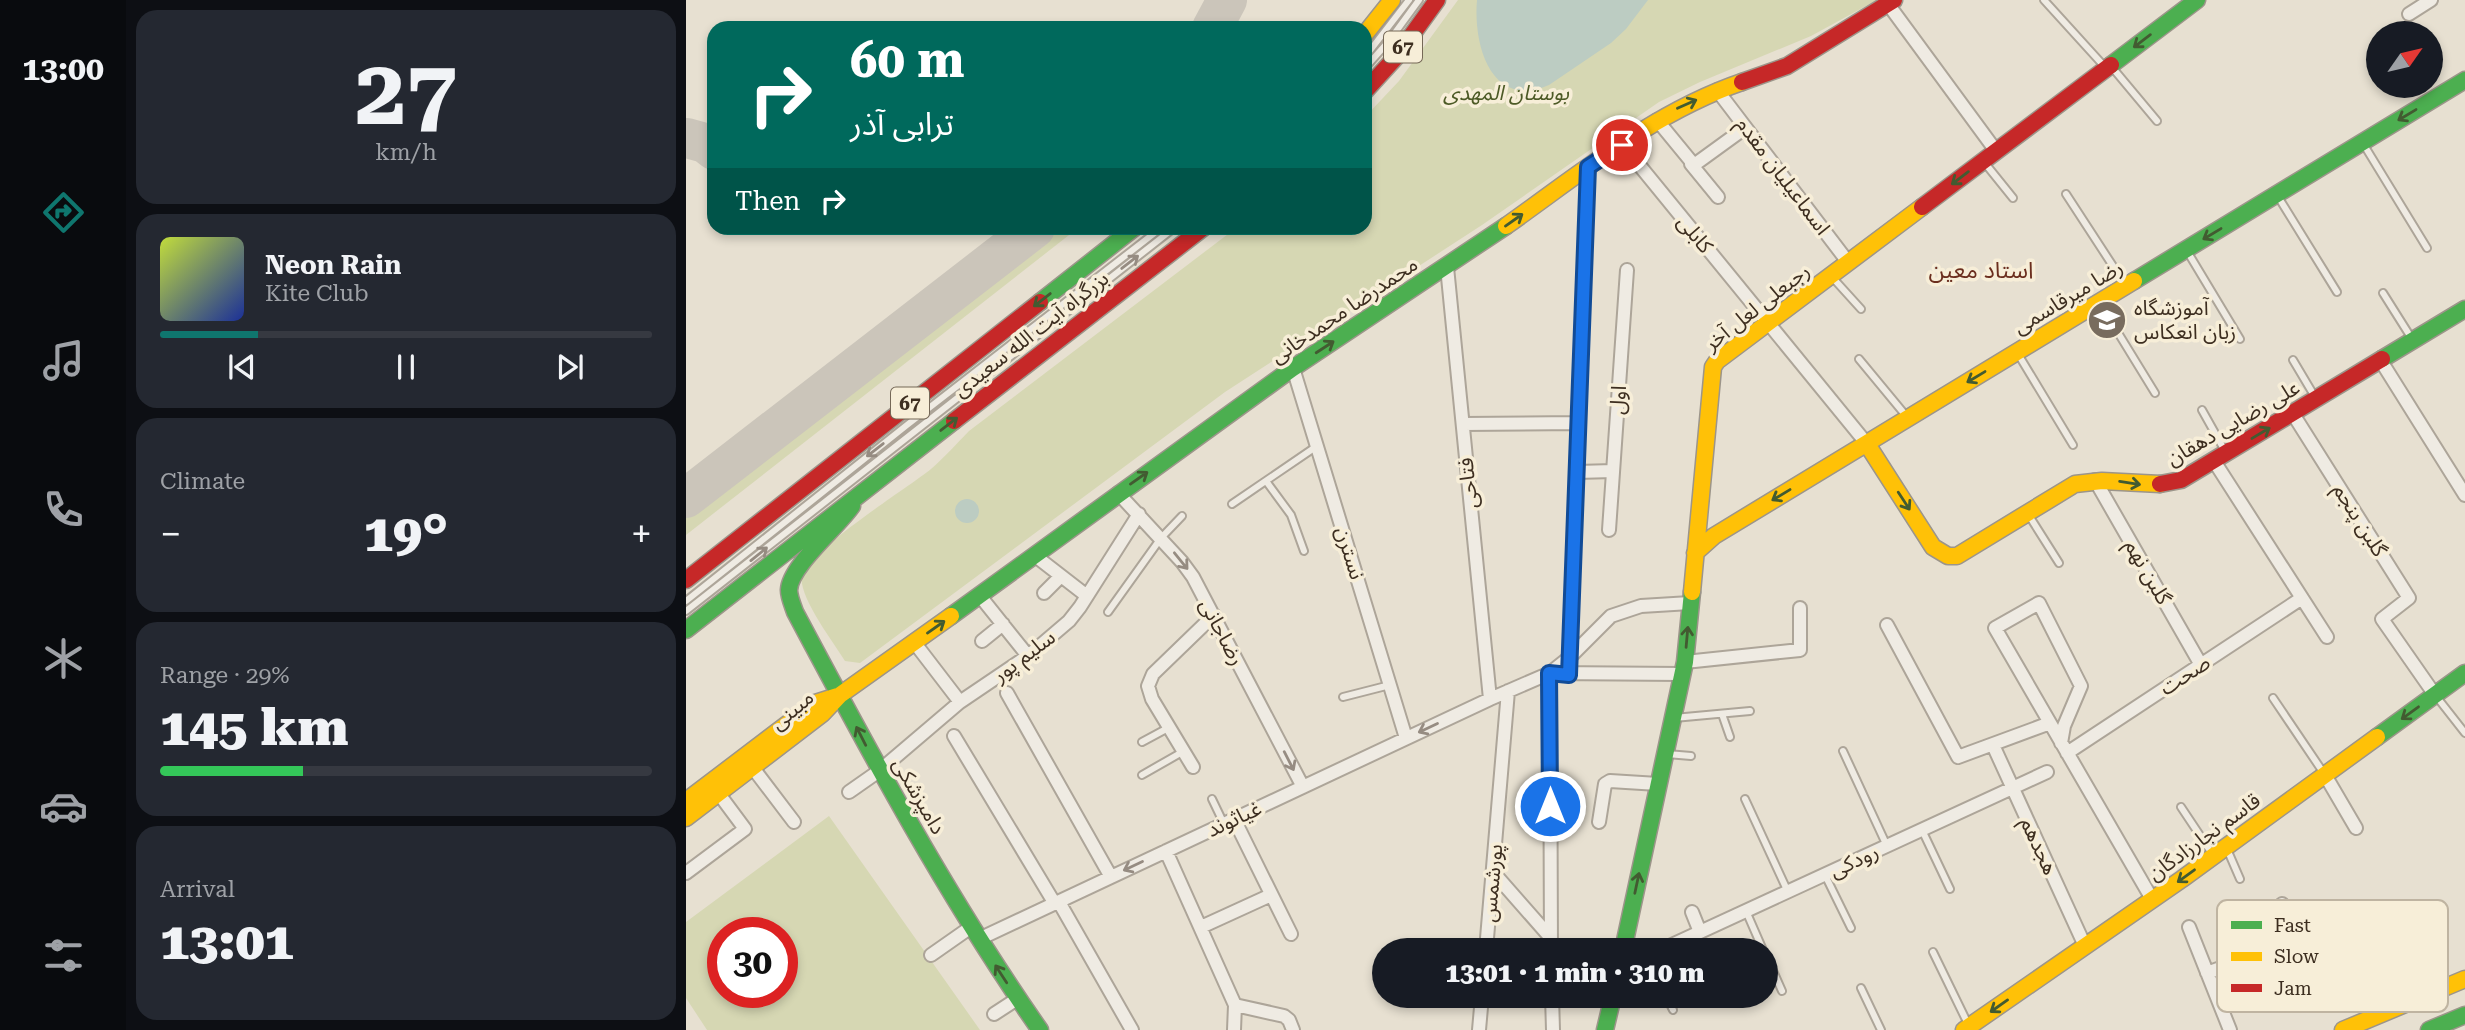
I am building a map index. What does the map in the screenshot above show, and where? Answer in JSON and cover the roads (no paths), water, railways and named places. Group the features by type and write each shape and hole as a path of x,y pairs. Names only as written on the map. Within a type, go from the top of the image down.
{"main road":[{"name":"67","path":"1372,25 1392,0"},
{"name":"67","path":"1372,84 1437,0"},
{"name":"رجبعلی لعل آخر","path":"1626,938 1684,668 1713,367 1717,361 2197,0"},
{"name":"محمدرضا محمدخانی","path":"840,695 1293,368 1447,267 1657,120 1717,90 1787,66 1891,2"},
{"name":"رضا میرقاسمی","path":"1695,553 1714,536 2465,80"},
{"name":"بزرگراه آیت الله سعیدی","path":"686,580 1125,235"},
{"name":"بزرگراه آیت الله سعیدی","path":"686,630 1194,235"},
{"name":"علی رضایی دهقان","path":"1867,443 1933,547 1940,553 1957,556 2075,484 2095,480 2140,485 2168,484 2182,480 2464,312"},
{"name":"دامپزشکی","path":"857,497 842,521 795,571 789,591 795,612 880,771 975,933 1040,1030"},
{"name":"قاسم نجارزادگان","path":"1973,1027 2465,673"},
{"name":"مبینی","path":"686,801 822,714 840,695"},
{"name":"مبینی","path":"686,818 719,794 749,762"},
{"path":"2448,986 2465,979"},
{"path":"1605,1030 1610,1008"},
{"path":"2343,1030 2386,1012"},
{"path":"2429,1030 2447,1026 2465,1015"}],"street":[{"path":"2409,14 2431,0"},
{"path":"1891,2 1989,156"},
{"name":"اسماعیلیان مقدم","path":"1717,90 1848,262"},
{"path":"1657,120 1718,197"},
{"path":"1691,164 1698,162 1745,128"},
{"name":"کابلی","path":"1622,145 1867,443"},
{"path":"1569,675 1588,167"},
{"name":"فتاحی","path":"1447,267 1490,699"},
{"name":"اول","path":"1609,530 1627,270"},
{"path":"2381,361 2465,495"},
{"name":"نسترن","path":"1293,368 1406,738"},
{"name":"گلبن پنجم","path":"2293,414 2409,598 2382,619 2435,695"},
{"path":"1463,424 1579,423"},
{"path":"2220,457 2302,598 2328,637"},
{"path":"1577,472 1613,471"},
{"name":"گلبن نهم","path":"2095,480 2201,665"},
{"name":"رضاجانی","path":"1118,493 1161,538 1193,577 1303,787"},
{"name":"سلیم پور","path":"849,792 880,771 960,702 1028,656 1069,621 1139,514"},
{"path":"1038,558 1087,596"},
{"path":"1044,593 1061,576"},
{"path":"980,596 1028,656"},
{"name":"صحت","path":"2064,748 2201,665 2302,598"},
{"name":"غیاثوند","path":"931,955 975,933 1057,903 1549,673 1570,657 1611,616 1641,606 1690,603"},
{"path":"2064,748 2064,726 2081,686 2039,603 1995,628 2064,748 2152,900"},
{"path":"1551,938 1549,673 1569,675 1684,668 1800,650 1800,608"},
{"path":"1192,767 1149,693 1149,680 1214,615"},
{"path":"982,641 1003,624"},
{"path":"1887,625 1958,757 2050,723"},
{"path":"914,642 960,702"},
{"name":"پورشمس","path":"1487,938 1508,691"},
{"path":"1007,694 1111,877"},
{"path":"954,736 1132,1030"},
{"name":"هجدهم","path":"1993,745 2085,946"},
{"path":"749,762 794,822"},
{"name":"رودکی","path":"1687,938 2047,772"},
{"path":"2325,775 2356,828"},
{"path":"1599,822 1605,784 1610,781 1658,784"},
{"path":"686,873 744,829 719,794"},
{"path":"1229,822 1291,934"},
{"path":"1166,851 1235,1005 1234,1030"},
{"path":"1493,872 1546,938"},
{"path":"1201,927 1271,895"},
{"path":"1692,912 1700,932"},
{"path":"2189,927 2217,998"},
{"path":"2207,973 2217,969"},
{"path":"994,1014 1017,999"},
{"path":"1235,1005 1284,1016 1293,1030"},
{"path":"1479,1030 1481,1008"},
{"path":"1552,1008 1553,1030"},
{"path":"2223,1012 2230,1030"}],"lane":[{"path":"1372,48 1409,0"},
{"path":"1372,60 1419,0"},
{"path":"2044,0 2157,121"},
{"path":"2363,142 2427,248"},
{"path":"1989,156 2013,198"},
{"path":"2066,194 2126,286"},
{"path":"2277,194 2337,292"},
{"path":"686,601 906,425 1152,235"},
{"path":"686,611 1165,235"},
{"path":"2186,250 2240,339"},
{"path":"1831,275 1861,309"},
{"path":"2384,293 2413,341"},
{"path":"2099,302 2155,393"},
{"path":"2017,352 2073,445"},
{"path":"1859,359 1908,419"},
{"path":"2293,360 2316,400"},
{"path":"2202,410 2220,457"},
{"path":"1232,504 1317,446"},
{"path":"1266,481 1291,515 1304,551"},
{"path":"2027,513 2059,563"},
{"path":"1108,612 1161,538 1182,516"},
{"path":"1343,697 1390,685"},
{"path":"2435,695 2465,733"},
{"path":"2273,698 2325,775"},
{"path":"1672,719 1750,711"},
{"path":"1722,714 1730,737"},
{"path":"1142,742 1170,727"},
{"path":"1142,775 1184,751"},
{"path":"1843,751 1887,846"},
{"path":"1665,753 1691,756"},
{"path":"1212,799 1229,822"},
{"path":"1745,799 1788,892"},
{"path":"2181,807 2220,851 2240,879"},
{"path":"1922,830 1950,889"},
{"path":"1825,875 1851,928"},
{"path":"1746,911 1758,938"},
{"path":"1933,952 1973,1027"},
{"path":"1778,982 1782,991"},
{"path":"1861,988 1881,1030"}],"place":[{"name":"آموزشگاه زبان انعکاس","path":"2107,320"}],"district":[{"name":"استاد معین","path":"1981,270"}],"park label":[{"name":"بوستان المهدی","path":"1506,93"}]}
